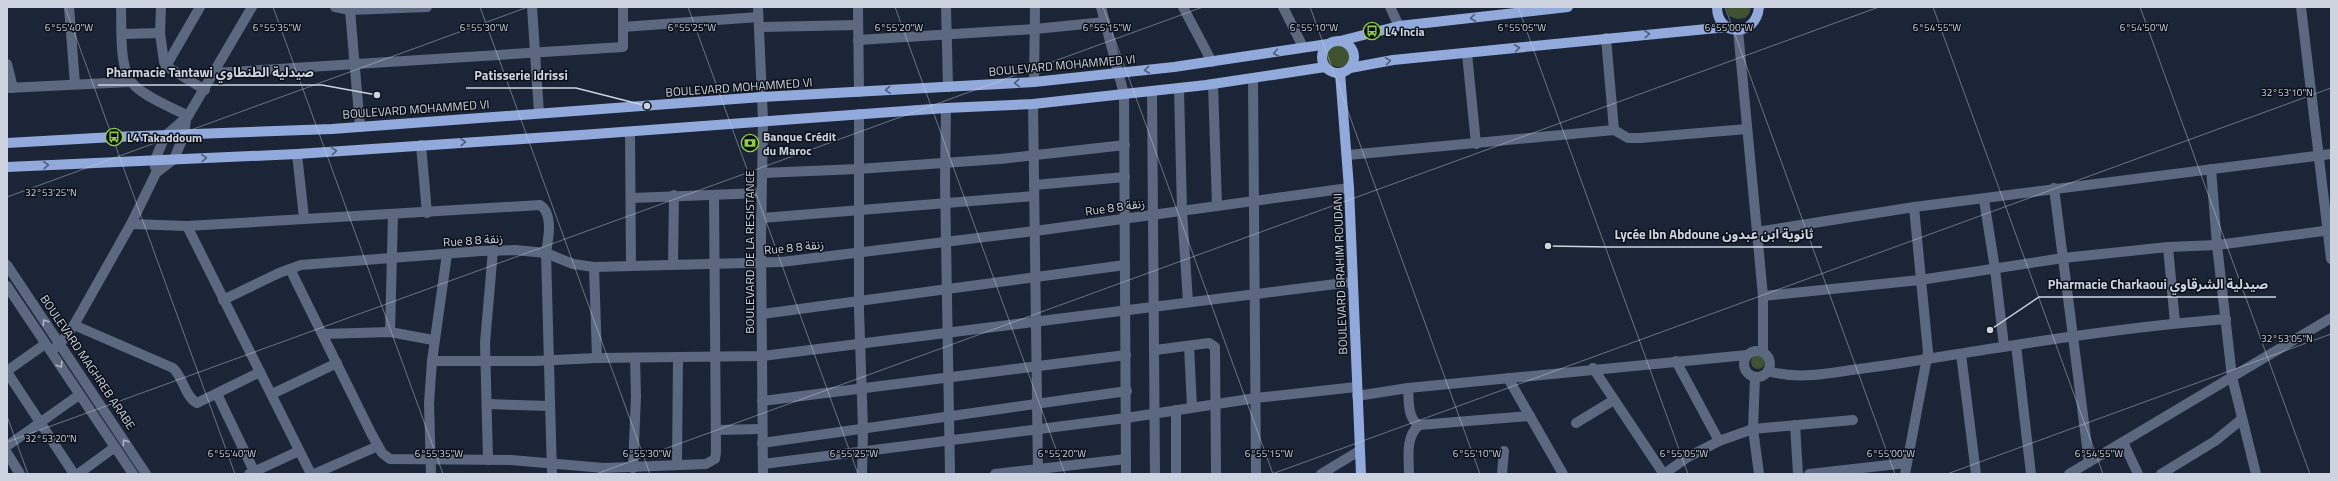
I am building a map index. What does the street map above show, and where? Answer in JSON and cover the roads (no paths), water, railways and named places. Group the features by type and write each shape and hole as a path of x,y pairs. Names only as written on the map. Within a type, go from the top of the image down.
{"main road":[{"path":"1568,7 1399,26 1340,40 1328,44 1322,52 1325,67 1332,72 1340,73 1350,68 1392,60 1467,54 1606,38 1727,27 1738,30 1747,28 1754,23 1758,15 1759,7"},
{"path":"1717,7 1719,18 1727,27"},
{"path":"1340,40 1353,49 1354,59 1350,68"},
{"name":"BOULEVARD MOHAMMED VI","path":"7,143 360,127 762,97 1034,82 1212,62 1328,44"},
{"path":"7,167 297,154 630,132 763,120 1033,104 1179,89 1325,67"},
{"name":"BOULEVARD BRAHIM ROUDANI","path":"1340,73 1348,155 1361,474"}],"street":[{"path":"69,7 75,84"},
{"path":"121,7 125,72 130,82 142,91 187,118"},
{"path":"161,7 160,33 162,53 166,66 205,90"},
{"path":"166,66 200,7"},
{"path":"156,173 155,160 165,136 187,118 215,73 252,7"},
{"path":"335,7 350,10 425,7"},
{"path":"532,7 539,113"},
{"path":"215,73 415,59 623,47 623,7"},
{"path":"858,7 859,92"},
{"path":"946,7 948,87"},
{"path":"1034,82 1035,7"},
{"path":"1101,7 1120,73 1124,94 1124,220 1127,391 1126,474"},
{"path":"1183,7 1212,62"},
{"path":"1283,7 1303,47"},
{"path":"1390,7 1399,26"},
{"path":"2301,7 2318,155 2329,230 2331,259"},
{"path":"350,10 360,127"},
{"path":"623,27 758,17 858,25"},
{"name":"BOULEVARD DE LA RESISTANCE","path":"758,17 763,120 761,193 763,469"},
{"path":"858,40 947,36 1105,22"},
{"path":"1738,30 1763,296 1763,351 1770,360 1768,372"},
{"path":"122,34 160,33"},
{"path":"1606,38 1614,130"},
{"path":"1467,54 1476,144"},
{"path":"7,64 10,88 130,82"},
{"path":"1253,79 1256,474"},
{"path":"1213,84 1217,206"},
{"path":"1179,89 1182,211 1188,302"},
{"path":"1152,92 1155,474"},
{"path":"1033,104 1038,472"},
{"path":"946,108 945,162 950,474"},
{"path":"859,114 858,169 860,343 863,429 862,474"},
{"path":"74,474 7,371 48,348 60,344 74,325 131,224 156,173 174,159 184,135 187,118"},
{"path":"1348,155 1614,130 1628,138 1640,138 1747,128"},
{"path":"630,132 632,198 631,265"},
{"path":"421,145 428,213"},
{"path":"762,173 858,169 1034,156 1125,145"},
{"path":"297,154 304,218"},
{"path":"1757,232 1914,207 1984,200 2054,188 2331,154"},
{"path":"2212,169 2217,245 2232,377 2256,474"},
{"path":"1034,185 1125,177"},
{"name":"Rue 8 8 زنقة","path":"223,300 290,269 313,263 493,250 531,250 546,253 573,264 594,267 762,263 1035,232 1254,200 1349,188"},
{"path":"2054,188 2089,462"},
{"path":"632,198 674,195 761,193"},
{"path":"673,264 674,195"},
{"path":"290,269 378,446 390,459 431,458 488,460 552,469 633,468 706,464 713,461 716,456 714,356 714,195"},
{"path":"761,218 1034,196"},
{"path":"1984,200 1995,269 2004,346"},
{"path":"131,224 187,226 304,218 428,213 540,205 546,211 548,216 549,233 546,253 552,469"},
{"path":"1905,474 1926,360 1927,343 1914,207"},
{"path":"390,332 393,215"},
{"path":"187,226 223,300 272,394 299,451 312,474 378,446"},
{"path":"1763,296 1920,280 2063,258 2168,247 2217,245 2329,230"},
{"path":"2168,247 2175,323"},
{"path":"488,460 488,404 485,361 486,326 493,250"},
{"path":"431,474 429,403 433,340 447,254"},
{"name":"BOULEVARD MAGHREB ARABE","path":"7,265 146,474"},
{"path":"762,314 1125,265"},
{"path":"594,267 596,358"},
{"path":"432,360 485,361 762,356 1352,282"},
{"name":"BOULEVARD MAGHREB ARABE","path":"7,286 10,297 48,348 133,474"},
{"path":"2073,473 2331,318"},
{"path":"1763,351 1752,351 1747,355 1744,361 1745,368 1749,374 1755,377 1760,377 1768,372 1795,376 1926,360 2072,336 2175,323 2226,319"},
{"path":"74,325 173,368 195,402 200,403 260,372"},
{"path":"323,334 390,332 433,340"},
{"path":"1155,350 1209,343 1215,347 1216,474"},
{"path":"2016,345 2031,474"},
{"path":"1189,346 1192,407"},
{"path":"1961,354 1976,474"},
{"path":"762,401 1126,355"},
{"path":"763,469 862,452 1126,418 1256,398 1408,388 1593,368 1747,355"},
{"path":"677,465 678,357"},
{"path":"633,468 636,396 635,358"},
{"path":"1676,361 1719,440"},
{"path":"272,394 337,363"},
{"path":"1593,368 1664,473 1719,440 1753,429 1853,420"},
{"path":"1755,377 1753,429 1759,474"},
{"path":"1508,378 1563,474"},
{"path":"1408,388 1412,418 1414,422 1419,425"},
{"path":"762,443 1127,391"},
{"path":"218,394 251,472 299,451"},
{"path":"7,446 79,395"},
{"path":"1576,423 1614,400"},
{"path":"488,404 550,406"},
{"path":"1176,410 1176,474"},
{"path":"1410,474 1409,438 1412,431 1419,425 1530,416"},
{"path":"2161,474 2215,441 2242,419"},
{"path":"1795,425 1798,474"},
{"path":"716,430 762,429"},
{"path":"2123,442 2138,474"},
{"path":"78,474 115,447"},
{"path":"1321,474 1360,450"},
{"path":"1502,474 1504,451"},
{"path":"7,453 20,474"},
{"path":"995,474 1038,472 1126,459"},
{"path":"1809,474 1864,471 1907,463"}],"place":[{"name":"L4 Incia","path":"1372,31"},
{"name":"Pharmacie Tantawi صيدلية الطنطاوي","path":"377,95"},
{"name":"Patisserie Idrissi","path":"647,106"},
{"name":"L4 Takaddoum","path":"114,137"},
{"name":"Banque Crédit du Maroc","path":"750,143"},
{"name":"Lycée Ibn Abdoune ثانوية ابن عبدون","path":"1548,246"},
{"name":"Pharmacie Charkaoui صيدلية الشرقاوي","path":"1990,330"}]}
